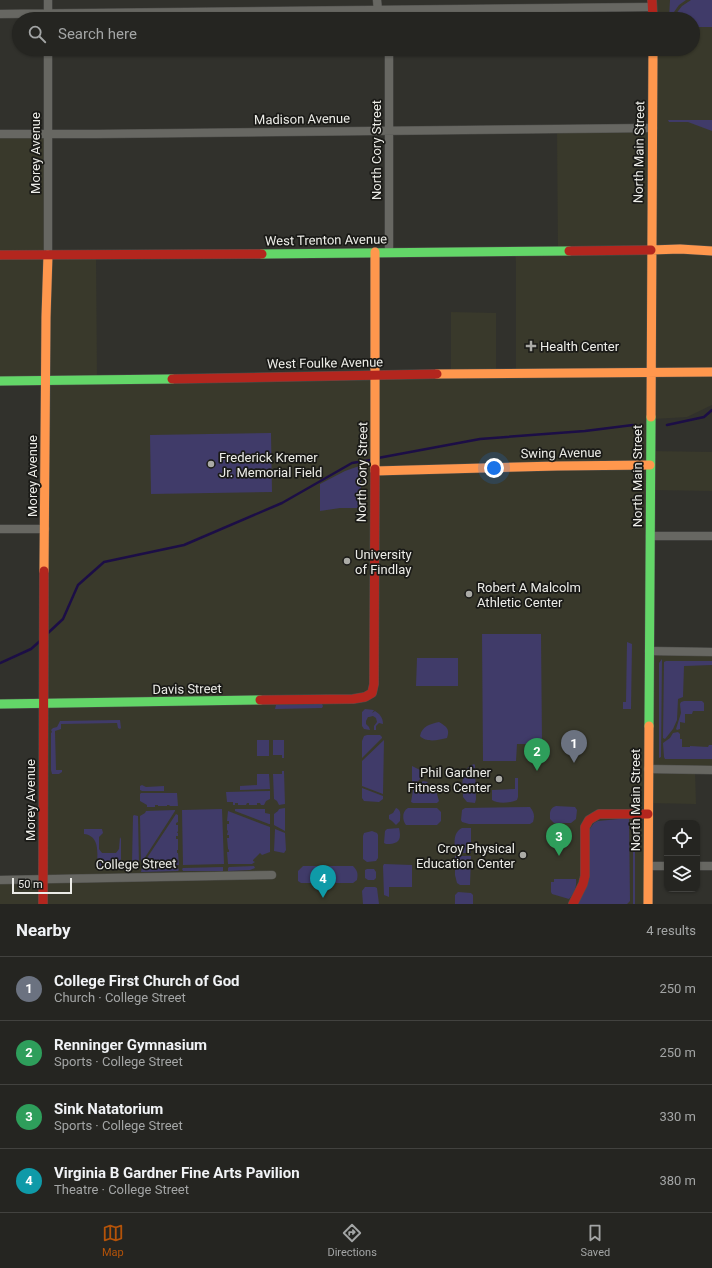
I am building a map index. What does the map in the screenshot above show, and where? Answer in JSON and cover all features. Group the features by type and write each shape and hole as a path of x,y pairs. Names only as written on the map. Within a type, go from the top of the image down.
{"street":[{"path":"48,0 48,12"},
{"path":"377,0 378,10"},
{"path":"455,12 652,3"},
{"path":"268,12 378,10 382,12"},
{"path":"0,14 12,14"},
{"name":"Morey Avenue","path":"43,904 43,630 48,255 48,56"},
{"name":"North Cory Street","path":"389,56 389,252"},
{"name":"North Main Street","path":"648,904 653,56"},
{"name":"Madison Avenue","path":"0,134 653,128"},
{"name":"West Trenton Avenue","path":"0,255 174,255 680,249 712,251"},
{"name":"North Cory Street","path":"372,693 374,684 376,375 375,252"},
{"name":"West Foulke Avenue","path":"0,381 650,371 712,372"},
{"name":"Swing Avenue","path":"375,467 650,465"},
{"path":"0,530 45,530"},
{"path":"650,536 712,536"},
{"path":"649,651 712,652"},
{"name":"Davis Street","path":"0,704 353,699 365,697 372,693"},
{"path":"648,769 712,770"},
{"path":"573,904 583,884 585,876 585,827 589,820 599,814 648,814"},
{"path":"648,866 664,866"},
{"path":"700,866 712,866"},
{"name":"College Street","path":"0,880 272,875"}],"shaded area":[{"name":"University of Findlay","path":"652,0 712,0 712,405 687,417 653,419 650,371 650,451 712,452 712,491 651,490 649,651 712,652 712,770 695,770 696,804 648,803 647,904 0,904 0,880 43,879 46,380 0,381 0,134 47,134 48,254 96,254 97,379 451,374 451,312 496,313 496,373 516,373 515,251 558,254 557,129 653,128 653,56 700,56 700,12 653,12"},
{"path":"670,0 686,0 679,5 674,12 669,12"},
{"path":"691,0 712,0 712,27 700,27 700,12 677,12 682,6"},
{"path":"668,120 712,120 712,131 688,122 669,122"},
{"name":"Frederick Kremer Jr. Memorial Field","path":"271,433 272,492 151,494 150,435"},
{"path":"362,465 360,508 340,508 320,511 320,484 345,471"},
{"path":"482,634 541,634 542,744 517,744 516,761 483,761"},
{"path":"627,642 632,644 631,709 623,709 623,702 626,702"},
{"path":"417,658 458,658 458,686 416,686"},
{"path":"662,659 661,757 659,758 659,663"},
{"path":"712,661 712,665 684,666 683,697 678,699 677,720 673,729 665,739 663,738 664,662"},
{"path":"684,701 702,701 704,703 704,711 693,711 692,714 685,714 685,723 680,722 680,729 677,730 676,729 681,713 680,704"},
{"path":"322,704 322,708 275,709 276,705"},
{"path":"365,709 374,710 372,713 375,711 382,718 383,724 379,723 376,726 376,730 374,730 374,726 377,722 376,718 373,716 368,717 366,721 366,724 370,730 364,729 362,726 362,712"},
{"path":"120,720 120,729 118,728 117,723 61,724 61,729 55,731 56,770 62,770 62,772 59,774 52,774 51,730 57,727 60,721"},
{"path":"439,722 447,728 447,738 426,740 420,736 425,728"},
{"path":"678,732 680,734 680,739 682,739 682,747 708,747 709,745 712,745 712,759 665,759 663,743 670,738 673,733"},
{"path":"380,735 382,738 362,758 362,741 364,736"},
{"path":"257,740 269,740 269,756 257,756"},
{"path":"273,740 284,740 284,758 282,758 282,755 273,755"},
{"path":"384,740 383,794 362,786 362,761"},
{"path":"474,764 475,803 467,802 463,797 464,774 469,767"},
{"path":"412,766 420,770 423,774 423,776 414,785 412,783"},
{"path":"282,771 284,771 285,804 279,805 274,799 273,774 282,774"},
{"path":"257,774 269,774 270,789 240,790 240,786 257,785"},
{"path":"515,778 518,778 517,800 504,803 492,800 492,790 515,789"},
{"path":"423,781 428,782 426,784 428,787 431,785 437,794 439,801 437,803 411,802 413,790"},
{"path":"142,785 146,787 164,786 164,791 142,791 140,790 140,786"},
{"path":"362,788 383,796 383,799 379,802 364,801 362,798"},
{"path":"270,791 270,799 266,801 264,805 257,803 257,805 249,805 249,803 247,803 246,805 238,805 238,803 235,803 235,805 233,805 233,802 227,802 226,792"},
{"path":"141,793 177,793 178,806 155,805 155,807 147,807 147,805 140,801"},
{"path":"556,806 575,807 577,810 576,819 571,823 554,823 550,819 550,813 552,808"},
{"path":"530,807 534,816 533,822 530,824 469,824 462,822 461,820 462,810 465,808"},
{"path":"285,808 285,831 274,825 274,814 279,809"},
{"path":"396,808 400,812 400,821 396,825 389,819 389,815 393,813"},
{"path":"408,808 437,808 441,812 441,821 437,825 406,825 403,816"},
{"path":"222,809 224,864 183,865 182,810"},
{"path":"235,809 265,809 265,813 270,814 270,824 235,811"},
{"path":"175,810 141,862 140,816 146,811"},
{"path":"228,811 270,827 270,852 262,855 260,853 253,860 255,862 252,864 228,864"},
{"path":"176,814 178,815 178,822 176,825 178,825 178,836 176,836 176,839 178,839 177,853 179,865 144,866 143,864"},
{"path":"134,815 138,816 139,866 134,866 136,864 132,863"},
{"path":"629,818 630,901 627,904 578,904 589,830 594,823 598,821"},
{"path":"633,820 635,825 635,904 633,904"},
{"path":"399,828 400,836 398,841 390,844 384,843 385,831 387,829"},
{"path":"462,828 471,828 471,853 455,853 455,836"},
{"path":"84,829 102,829 103,833 99,837 99,849 102,853 116,853 119,849 120,837 121,859 117,866 97,867 96,842 93,838 84,834"},
{"path":"275,829 285,833 286,850 284,853 274,851"},
{"path":"372,831 378,835 378,858 376,861 367,862 363,859 363,836 364,833"},
{"path":"455,856 471,856 470,885 460,885 457,883 455,875"},
{"path":"384,864 412,865 412,887 389,887 389,897 384,895"},
{"path":"254,866 255,868 250,870 228,871 229,867"},
{"path":"303,866 353,866 356,869 358,876 357,880 353,883 301,883 298,881 298,871"},
{"path":"223,867 223,871 183,871 182,869 183,868"},
{"path":"142,868 178,868 179,870 141,872"},
{"path":"374,869 376,872 376,878 374,880 368,880 365,878 365,870"},
{"path":"554,879 576,879 575,890 569,899 552,894 551,882 554,882"},
{"path":"365,887 377,888 379,904 363,904 362,891"},
{"path":"458,892 471,893 473,895 473,904 455,904 455,895"}],"waterway":[{"path":"667,425 704,417 712,410"},
{"path":"378,458 480,439 585,431 633,425"},
{"path":"48,633 63,619 78,585 104,562 184,545 282,503 352,463 371,460"},
{"path":"0,663 31,649 40,641"}],"traffic: fast":[{"path":"262,254 569,251"},
{"path":"0,381 172,379"},
{"path":"649,726 651,417"},
{"path":"0,704 260,700"}],"traffic: slow":[{"path":"651,417 653,56"},
{"path":"651,250 680,249 712,251"},
{"path":"375,252 375,469"},
{"path":"44,571 46,317 48,255"},
{"path":"437,374 712,372"},
{"path":"375,471 650,465"},
{"path":"648,904 649,726"}],"traffic: jam":[{"path":"652,0 653,12"},
{"path":"569,251 651,250"},
{"path":"0,255 262,254"},
{"path":"172,379 437,374"},
{"path":"260,700 353,699 365,697 372,693 374,684 375,469"},
{"path":"43,904 44,571"},
{"path":"573,904 583,884 585,876 585,827 589,820 599,814 648,814"}],"place":[{"name":"Health Center","path":"531,346"},
{"name":"Frederick Kremer Jr. Memorial Field","path":"211,464"},
{"name":"University of Findlay","path":"347,561"},
{"name":"Robert A Malcolm Athletic Center","path":"469,594"},
{"name":"College First Church of God","path":"574,763"},
{"name":"Renninger Gymnasium","path":"537,771"},
{"name":"Phil Gardner Fitness Center","path":"499,779"},
{"name":"Croy Physical Education Center","path":"523,855"},
{"name":"Sink Natatorium","path":"559,856"},
{"name":"Virginia B Gardner Fine Arts Pavilion","path":"323,898"}]}
